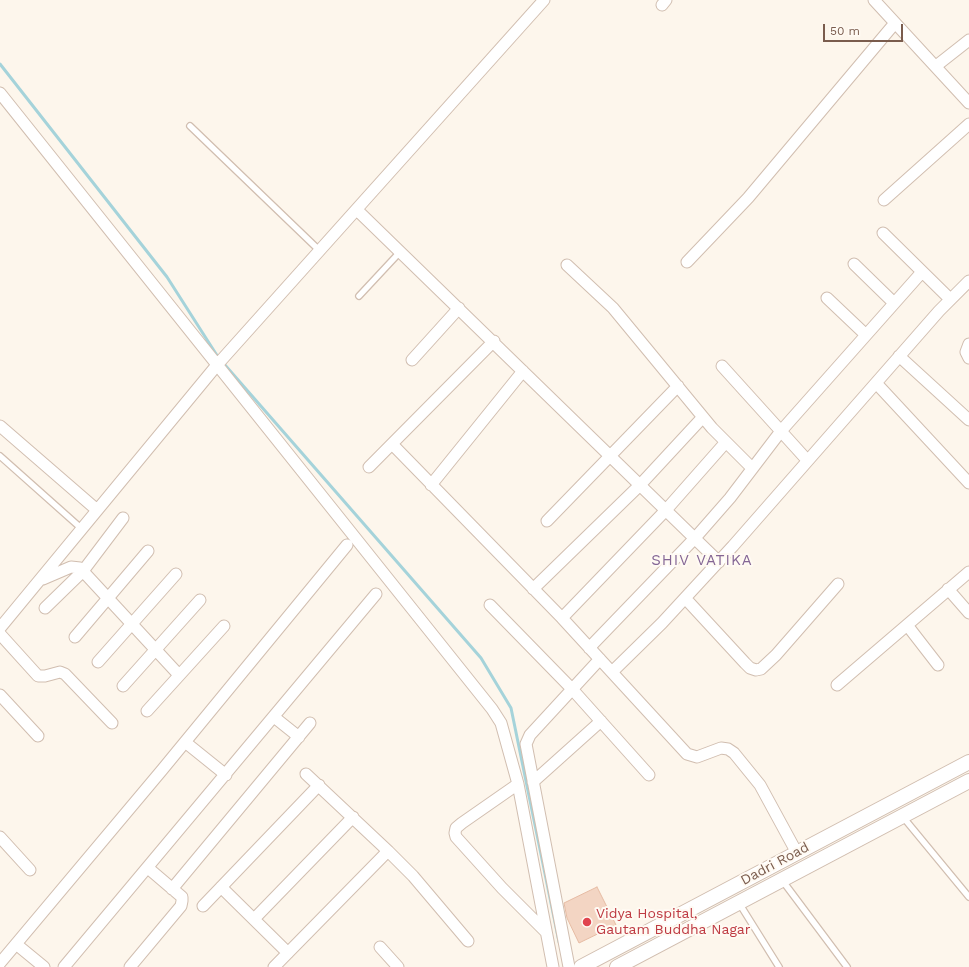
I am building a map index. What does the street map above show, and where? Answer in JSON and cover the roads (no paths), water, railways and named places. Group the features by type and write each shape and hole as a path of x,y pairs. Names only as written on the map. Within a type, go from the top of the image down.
{"street":[{"path":"0,628 220,362 357,210 416,141 544,0"},
{"path":"874,0 969,103"},
{"path":"687,262 748,198 895,23"},
{"path":"936,66 969,40"},
{"path":"0,93 220,362 492,709 501,723 518,784 553,967"},
{"path":"884,200 969,124"},
{"path":"357,210 494,341 610,457 719,562"},
{"path":"883,233 950,299"},
{"path":"854,264 894,304"},
{"path":"567,265 613,308 703,417 752,468"},
{"path":"589,648 695,538 730,498 781,431 922,272"},
{"path":"612,672 686,598 719,562 899,356 950,299 969,281"},
{"path":"827,298 866,336"},
{"path":"412,360 459,308"},
{"path":"369,467 494,341"},
{"path":"969,344 966,352 969,358"},
{"path":"899,356 967,414"},
{"path":"722,366 807,460"},
{"path":"431,485 523,371"},
{"path":"876,382 969,483"},
{"path":"547,521 678,386"},
{"path":"533,589 640,485 703,417"},
{"path":"0,426 98,510"},
{"path":"562,618 666,510 726,442"},
{"path":"392,444 562,618 687,754 697,757 721,748 728,749 734,754 760,785 797,853"},
{"path":"45,608 83,571 123,518"},
{"path":"0,963 347,545"},
{"path":"75,636 148,551"},
{"path":"41,580 76,566 83,571 109,598 179,675"},
{"path":"837,685 969,572"},
{"path":"98,662 176,574"},
{"path":"686,598 744,663 750,668 756,670 761,669 776,655 838,584"},
{"path":"948,589 969,613"},
{"path":"64,967 376,594"},
{"path":"123,686 200,600"},
{"path":"490,605 572,689 649,775"},
{"path":"907,625 938,665"},
{"path":"147,711 224,626"},
{"path":"0,634 38,676 45,676 60,672 65,674 112,723"},
{"path":"569,967 526,752 527,739 600,659"},
{"path":"0,695 38,736"},
{"path":"274,717 299,737"},
{"path":"533,782 601,721"},
{"path":"172,889 310,723"},
{"path":"185,742 226,774"},
{"name":"Dadri Road","path":"581,967 969,762"},
{"path":"306,774 353,817 413,876 468,941"},
{"name":"Dadri Road","path":"617,967 969,781"},
{"path":"518,784 462,823 456,828 455,833 456,837 502,888 546,932"},
{"path":"203,906 319,785"},
{"path":"254,919 353,817"},
{"path":"0,837 30,870"},
{"path":"274,967 388,851"},
{"path":"130,967 181,906 182,897 148,868"},
{"path":"221,887 288,953"},
{"path":"16,944 44,967"},
{"path":"380,947 398,967"}],"lane":[{"path":"190,126 320,251"},
{"path":"359,296 401,252"},
{"path":"0,456 82,529"},
{"path":"902,816 969,897"},
{"path":"782,880 847,967"},
{"path":"739,903 779,967"}],"waterway":[{"path":"0,64 167,277 218,357 481,658 511,708 559,942"}],"place":[{"name":"Vidya Hospital, Gautam Buddha Nagar","path":"587,922"}],"district":[{"name":"SHIV VATIKA","path":"702,561"}]}
